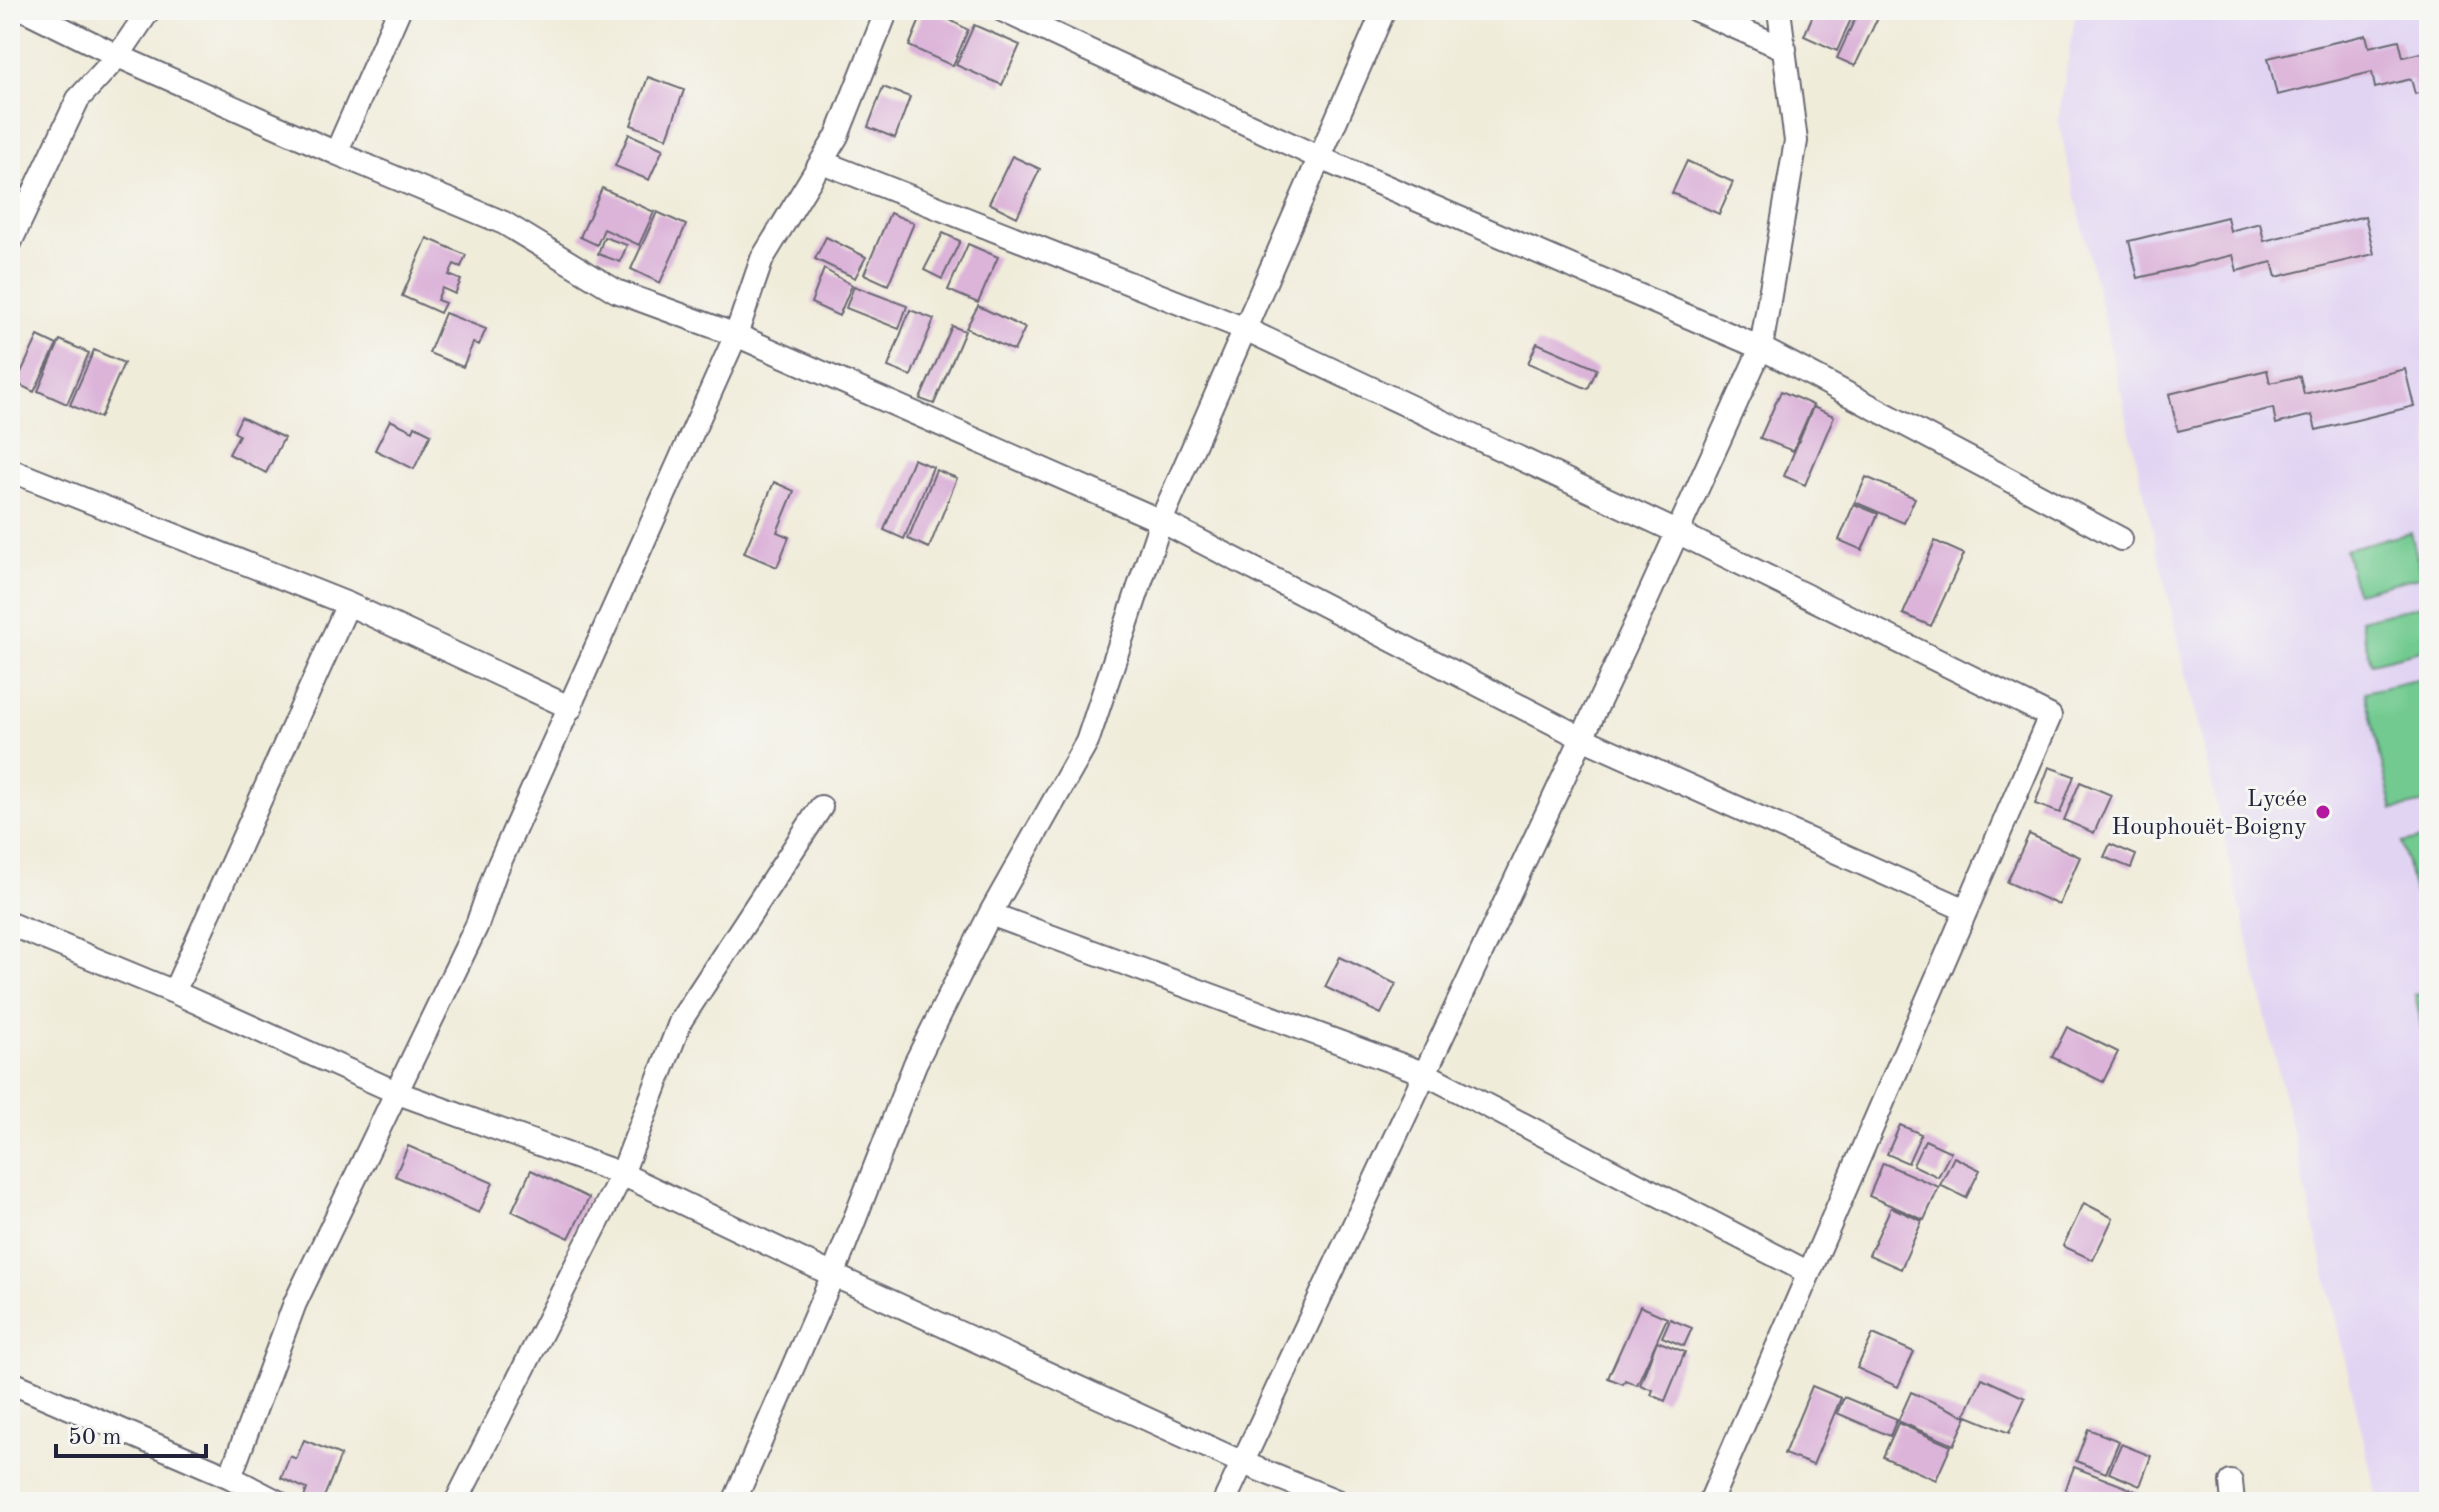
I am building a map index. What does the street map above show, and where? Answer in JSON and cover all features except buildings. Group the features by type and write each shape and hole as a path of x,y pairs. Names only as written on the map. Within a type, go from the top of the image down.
{"street":[{"path":"25,10 118,56 336,153 504,223 616,291 736,335 1161,521 1582,738 1966,910"},
{"path":"10,243 78,99 118,56 149,10"},
{"path":"336,153 399,10"},
{"path":"230,1477 295,1303 477,925 495,873 736,335 762,259 837,136 887,10"},
{"path":"1002,10 1320,158 1761,348 2121,539"},
{"path":"734,1502 833,1275 915,1064 990,914 1087,742 1161,521 1384,10"},
{"path":"1696,10 1785,49"},
{"path":"1224,1502 1426,1074 1761,348 1796,141 1779,10"},
{"path":"822,162 1245,329 1677,532 2050,716 1710,1502"},
{"path":"10,470 348,604 571,708"},
{"path":"174,992 348,604"},
{"path":"456,1502 622,1174 681,1020 821,807"},
{"path":"990,914 1426,1074 1809,1273"},
{"path":"10,924 174,992 398,1093 622,1174 833,1275 1243,1463 1339,1502"},
{"path":"10,1382 230,1477 278,1502"}],"shaded area":[{"name":"Lycée Houphouët-Boigny","path":"2076,10 2429,10 2429,1502 2378,1502 2058,121"}],"green space":[{"path":"2411,533 2422,576 2356,592 2345,549"},
{"path":"2426,604 2429,649 2371,663 2360,620"},
{"path":"2429,677 2429,802 2393,810 2365,692"},
{"path":"2429,837 2429,953 2402,843"},
{"path":"2429,992 2429,1054 2415,995"}],"place":[{"name":"Lycée Houphouët-Boigny","path":"2323,812"}]}
